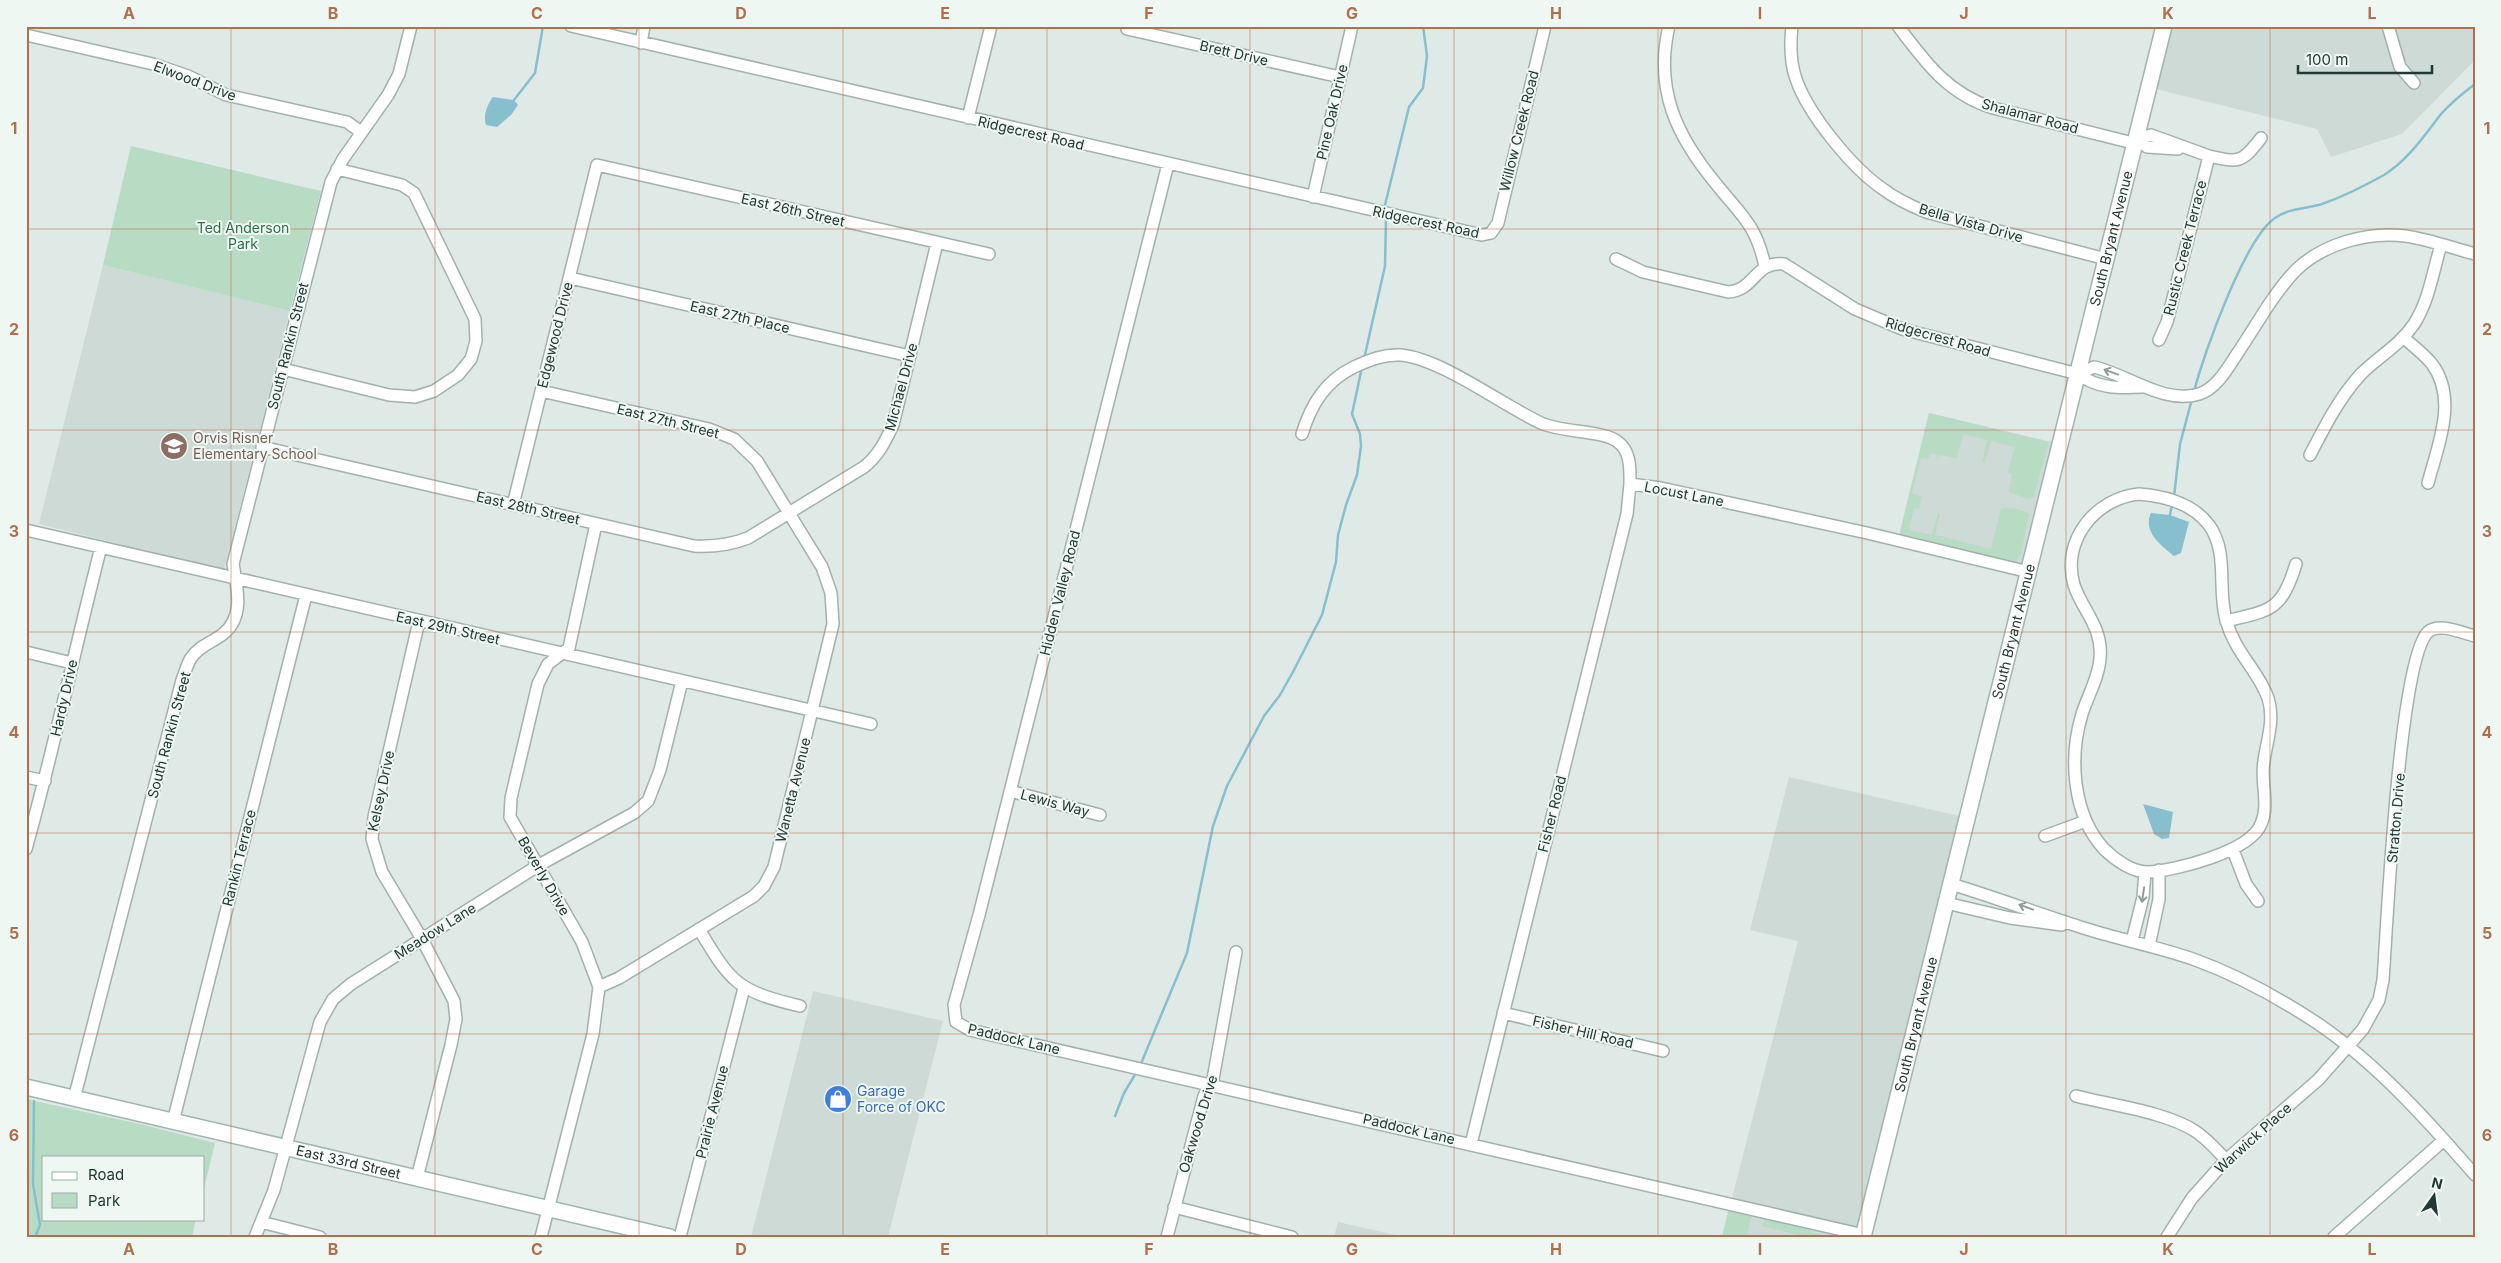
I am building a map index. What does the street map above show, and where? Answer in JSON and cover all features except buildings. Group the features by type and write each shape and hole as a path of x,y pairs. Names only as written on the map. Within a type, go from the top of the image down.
{"street":[{"name":"South Rankin Street","path":"74,1099 182,680 191,657 224,633 234,619 239,597 233,564 326,200 337,169 360,132 388,95 399,74 411,26"},
{"name":"Ridgecrest Road","path":"571,26 1477,234 1490,233"},
{"path":"641,43 644,26"},
{"path":"968,118 991,26"},
{"name":"Pine Oak Drive","path":"1313,197 1352,26"},
{"name":"Willow Creek Road","path":"1490,233 1498,223 1544,26"},
{"path":"1616,258 1643,272 1728,292 1744,288 1764,266 1760,243 1754,230 1700,165 1686,145 1675,124 1665,81 1665,56 1669,26"},
{"name":"Bella Vista Drive","path":"1792,26 1791,56 1802,93 1846,155 1882,189 1902,202 1926,212 2106,259"},
{"name":"Shalamar Road","path":"1898,26 1941,79 1973,101 1992,108 2134,141"},
{"path":"2388,26 2400,67 2414,83"},
{"name":"South Bryant Avenue","path":"1864,1236 2162,27"},
{"name":"Brett Drive","path":"1127,28 1340,77"},
{"name":"Elwood Drive","path":"26,35 153,64 188,76 226,95 347,122 360,132"},
{"path":"2134,141 2147,147 2188,150 2238,161 2248,156 2261,138"},
{"name":"Rustic Creek Terrace","path":"2159,340 2167,322 2209,156"},
{"name":"Hidden Valley Road","path":"956,1022 954,1005 1168,164"},
{"name":"East 26th Street","path":"597,165 989,254"},
{"name":"Edgewood Drive","path":"513,504 597,165"},
{"path":"283,369 389,395 415,397 434,391 458,375 471,358 476,341 475,319 414,193 402,185 337,169"},
{"name":"Ridgecrest Road","path":"1764,266 1774,263 1784,264 1855,309 1902,329 2078,374 2090,383 2104,387 2143,387 2182,396 2200,394 2214,386 2287,280 2307,262 2332,247 2347,241 2389,235 2405,236 2475,254"},
{"name":"Michael Drive","path":"788,512 864,467 878,453 893,425 937,243"},
{"path":"2310,454 2336,406 2349,388 2370,366 2403,337 2423,306 2441,245"},
{"name":"East 27th Place","path":"570,278 910,356"},
{"path":"2403,337 2432,364 2444,394 2444,418 2428,483"},
{"name":"Locust Lane","path":"1302,434 1309,412 1320,395 1334,380 1366,361 1381,356 1400,355 1414,357 1437,367 1549,426 1601,435 1619,442 1629,458 1630,484 1662,488 1858,531 2029,572"},
{"name":"Ridgecrest Road","path":"2078,374 2094,367 2101,368 2118,374 2143,387"},
{"name":"East 27th Street","path":"541,391 724,434 742,445 758,460 788,512"},
{"name":"East 28th Street","path":"262,447 694,546 710,547 748,538 788,512"},
{"name":"Fisher Road","path":"1471,1144 1627,514 1630,484"},
{"path":"2139,494 2182,504 2196,512 2207,523 2218,542 2221,552 2221,597 2226,621 2238,650 2266,692 2271,712 2270,735 2264,761 2265,798 2261,825 2250,839 2233,850 2159,870 2145,872 2127,866 2112,856 2100,843 2086,820 2076,782 2075,753 2080,723 2099,667 2100,650 2094,623 2074,583 2072,557 2077,538 2090,518 2120,497 2139,494"},
{"name":"Wanetta Avenue","path":"599,987 619,978 754,896 764,886 774,867 829,647 833,607 828,580 788,512"},
{"name":"Beverly Drive","path":"541,1237 593,1034 599,987 582,942 510,817 511,798 538,684 548,664 569,648 596,524"},
{"name":"East 29th Street","path":"26,530 870,724"},
{"name":"Hardy Drive","path":"26,849 45,781 101,547"},
{"path":"2226,621 2256,613 2278,603 2286,592 2296,564"},
{"name":"Rankin Terrace","path":"173,1122 306,595"},
{"name":"Kelsey Drive","path":"417,1178 456,1019 454,1001 422,939 382,872 372,839 374,818 420,621"},
{"name":"Stratton Drive","path":"2348,1047 2374,1013 2383,980 2405,712 2408,691 2421,640 2429,631 2436,628 2475,636"},
{"path":"26,652 72,662"},
{"name":"Meadow Lane","path":"255,1237 274,1190 320,1022 333,999 351,984 538,865 634,813 648,801 660,770 682,681"},
{"path":"26,776 45,781"},
{"name":"Lewis Way","path":"1010,791 1100,815"},
{"path":"2046,836 2086,820"},
{"path":"2233,850 2246,884 2258,901"},
{"path":"2149,946 2159,899 2159,870"},
{"path":"2132,941 2143,897 2145,872"},
{"path":"1951,884 2014,903 2088,929 2193,959 2253,986 2321,1026 2348,1047 2397,1090 2475,1175"},
{"path":"1946,903 2010,918 2088,929"},
{"path":"699,929 721,966 744,988 771,999 800,1006"},
{"name":"Oakwood Drive","path":"1167,1237 1204,1096 1210,1084 1236,952"},
{"name":"Prairie Avenue","path":"680,1237 744,988"},
{"name":"Fisher Hill Road","path":"1503,1013 1664,1050"},
{"name":"Paddock Lane","path":"956,1022 970,1030 1864,1236"},
{"name":"Warwick Place","path":"2167,1237 2192,1198 2226,1160 2318,1080 2348,1047"},
{"name":"East 33rd Street","path":"26,1087 670,1237"},
{"path":"2076,1096 2163,1118 2185,1126 2204,1138 2226,1160"},
{"path":"2334,1237 2444,1140"},
{"path":"1174,1207 1292,1237"},
{"path":"261,1222 320,1237"}],"shaded area":[{"path":"2164,26 2475,26 2475,60 2402,134 2331,157 2317,129 2148,87"},
{"path":"103,265 290,311 224,570 39,524"},
{"path":"1929,413 2061,444 2029,572 1898,540"},
{"path":"1789,777 1968,818 1863,1237 1722,1237 1798,941 1750,930"},
{"path":"813,991 943,1021 888,1237 751,1237"},
{"path":"1338,1222 1404,1237 1334,1237"}],"green space":[{"name":"Ted Anderson Park","path":"131,146 321,191 290,311 103,265"},
{"path":"1929,413 2049,442 2034,497 2028,499 2009,492 2012,474 2008,472 2015,447 1991,441 1985,463 1982,462 1987,440 1963,434 1957,458 1939,455 1937,461 1937,455 1931,453 1929,459 1921,458 1912,493 1922,497 1919,509 1914,508 1909,530 1932,535 1938,513 1940,514 1935,535 1991,549 2001,509 2019,510 2029,514 2021,554 2013,564 1899,536"},
{"path":"26,1099 215,1143 205,1185 205,1156 42,1156 42,1220 196,1220 192,1237 26,1237"},
{"path":"1729,1207 1750,1213 1747,1237 1722,1237"},
{"path":"1765,1217 1795,1222 1813,1233 1830,1237 1805,1237 1762,1226"}],"water":[{"path":"493,97 514,100 518,105 511,115 497,127 486,125 485,121 486,110"},
{"path":"2151,513 2170,515 2189,522 2181,553 2174,556 2155,538 2149,526"},
{"path":"2143,804 2173,812 2169,838 2162,839 2154,834"}],"waterway":[{"path":"514,100 535,73 543,26"},
{"path":"1385,205 1409,107 1423,88 1427,56 1423,26"},
{"path":"2194,392 2206,352 2227,299 2251,248 2263,230 2280,215 2292,210 2316,206 2330,201 2354,191 2393,169 2422,139 2441,114 2475,84"},
{"path":"1364,359 1385,266 1386,220"},
{"path":"1140,1066 1187,953 1213,826 1227,786 1264,716 1280,695 1294,670 1322,615 1336,562 1338,535 1357,475 1361,446 1360,434 1352,414 1362,367"},
{"path":"2174,497 2180,444 2192,399"},
{"path":"2170,515 2172,505"},
{"path":"1115,1116 1124,1093 1136,1073"},
{"path":"34,1101 33,1184 40,1225 35,1237"}],"place":[{"name":"Orvis Risner Elementary School","path":"174,446"},
{"name":"Garage Force of OKC","path":"838,1099"}]}
